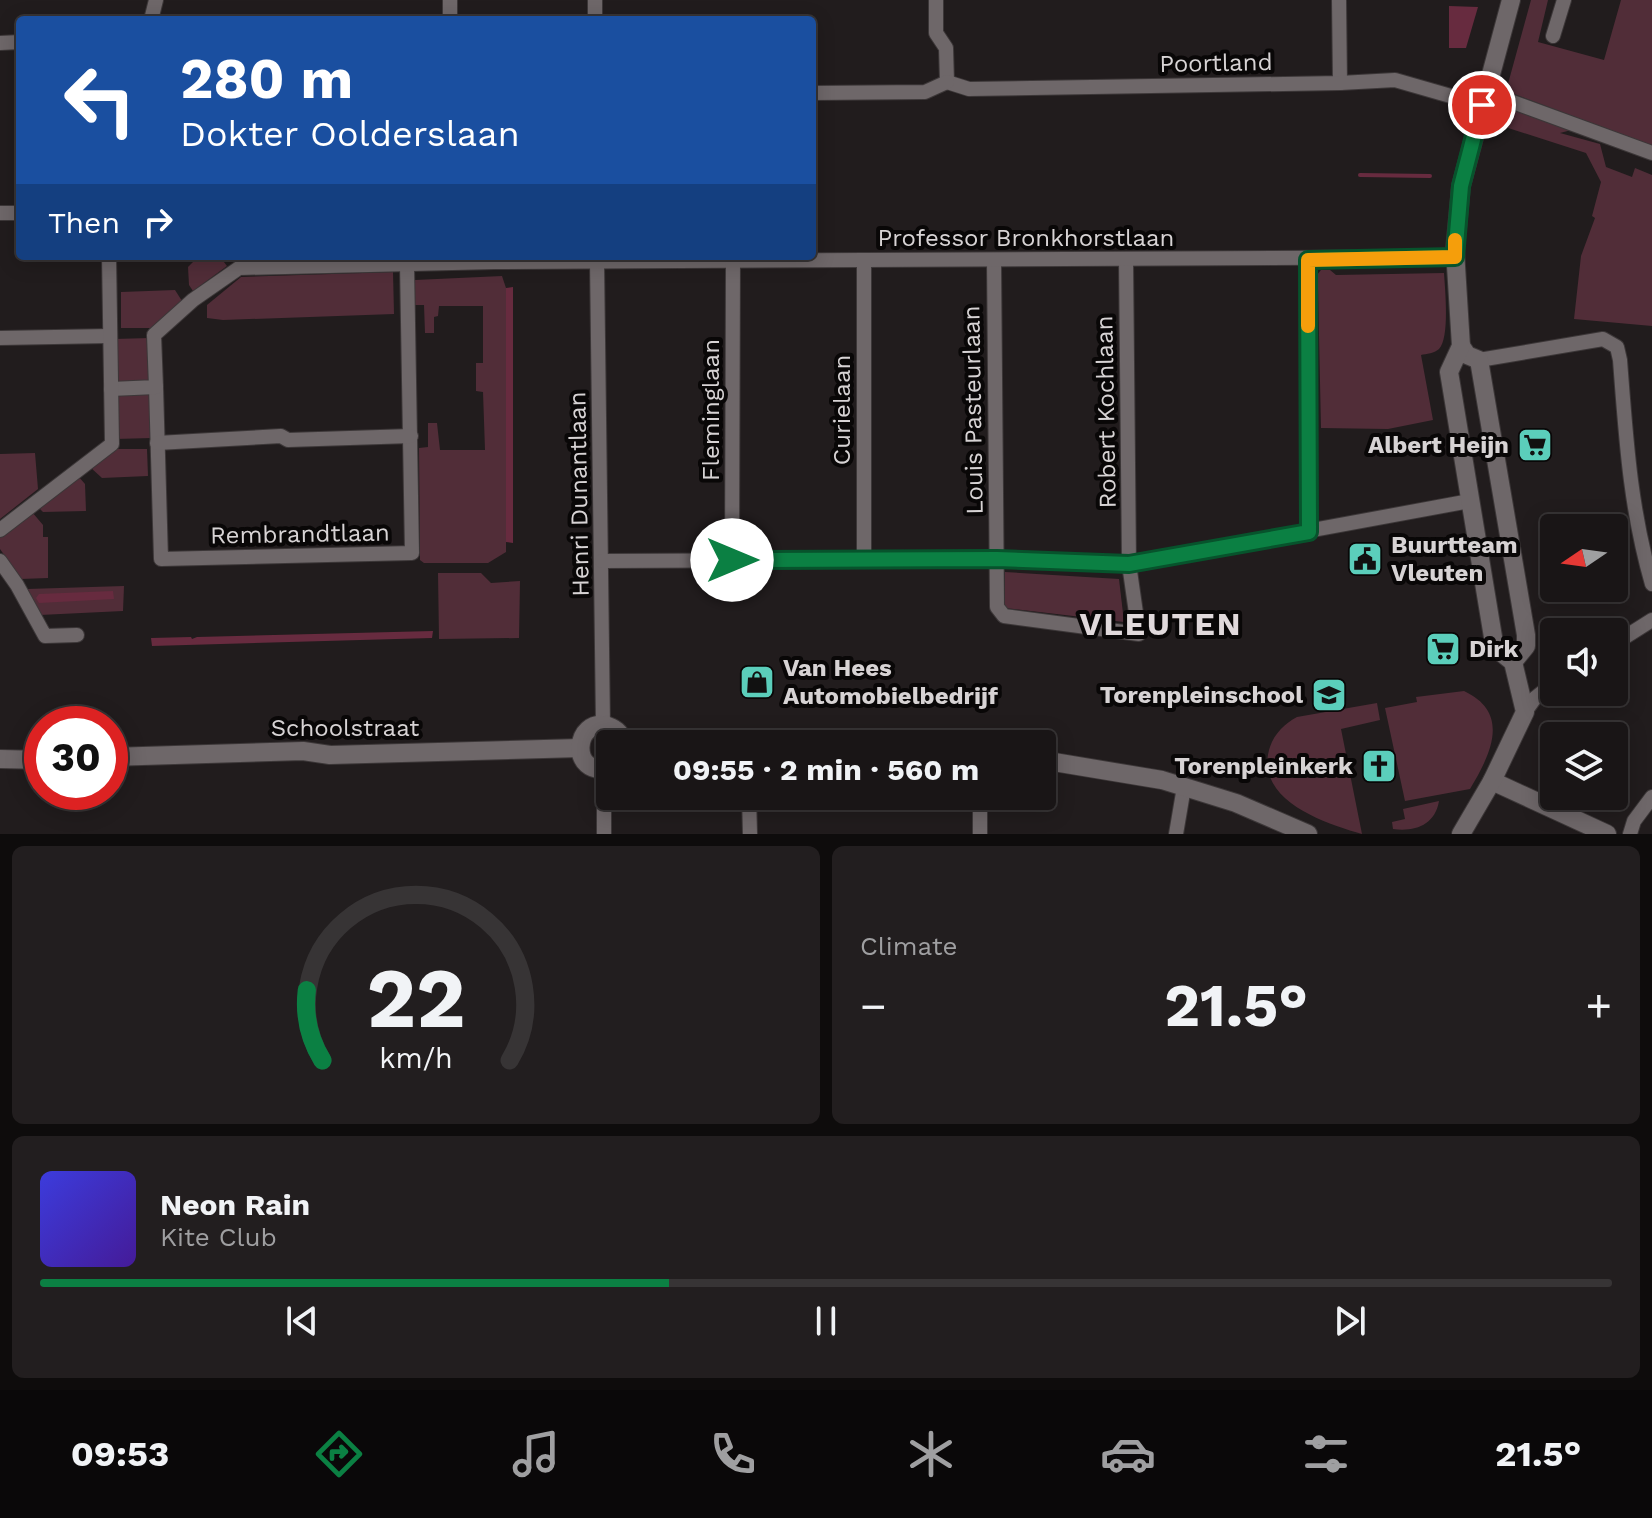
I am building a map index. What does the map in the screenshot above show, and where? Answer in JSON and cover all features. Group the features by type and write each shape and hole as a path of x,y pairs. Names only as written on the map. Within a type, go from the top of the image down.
{"street":[{"path":"816,93 925,92 947,82 946,48 936,33 936,0"},
{"path":"1339,0 1340,83"},
{"path":"1511,0 1461,186 1455,257 1461,346 1449,372 1494,643 1513,662 1525,712"},
{"path":"1553,36 1564,0"},
{"name":"Poortland","path":"947,82 969,89 1395,80 1482,105"},
{"path":"1510,101 1652,153"},
{"name":"Professor Bronkhorstlaan","path":"156,387 154,335 193,300 239,268 495,262 1455,257"},
{"path":"0,530 112,444 109,260"},
{"name":"Robert Kochlaan","path":"997,559 997,607 1004,616 1139,634 1129,564 1126,260"},
{"path":"1308,260 1309,532"},
{"name":"Fleminglaan","path":"732,560 733,261"},
{"name":"Curielaan","path":"864,261 864,559"},
{"name":"Louis Pasteurlaan","path":"994,261 997,559"},
{"name":"Henri Dunantlaan","path":"597,262 603,725"},
{"name":"Rembrandtlaan","path":"157,443 161,559 412,553 407,265"},
{"path":"0,338 109,336"},
{"path":"1461,346 1467,355 1479,360 1603,339 1617,347 1627,462 1642,551 1652,584"},
{"path":"1479,360 1526,635 1526,646 1513,662"},
{"path":"111,389 156,387 157,443 281,436 288,440 411,436"},
{"path":"602,561 997,559 1129,564 1470,501"},
{"path":"0,561 45,636 77,635"},
{"path":"1628,635 1652,620"},
{"path":"1461,834 1492,781 1525,712 1540,694"},
{"path":"596,767 585,762 581,741 589,729 603,725 615,730"},
{"name":"Schoolstraat","path":"128,756 580,748"},
{"path":"0,759 24,760"},
{"path":"1056,762 1132,773 1184,787 1236,803 1308,834"},
{"path":"1492,781 1607,834"},
{"path":"1176,834 1184,787"},
{"path":"1630,834 1634,821 1652,797"},
{"path":"604,834 605,810"},
{"path":"749,810 750,834"},
{"path":"980,810 980,834"}],"shaded area":[{"path":"1531,0 1548,0 1538,42 1604,60 1621,0 1652,0 1652,146 1506,91"},
{"path":"1449,6 1478,7 1466,48 1449,48"},
{"path":"1516,110 1575,129 1560,133 1600,144 1606,167 1632,177 1635,168 1652,175 1652,326 1574,319 1581,256 1595,218 1592,216 1601,182 1586,153 1505,127"},
{"path":"195,260 222,260 227,266 193,291 189,285 188,267"},
{"path":"1321,270 1330,270 1336,275 1444,273 1445,335 1437,350 1421,355 1433,420 1388,429 1321,428 1318,289 1314,286"},
{"path":"393,272 394,314 207,318 207,305 241,277"},
{"path":"502,276 506,288 506,552 488,563 424,563 420,560 419,448 428,447 428,423 437,423 440,450 485,450 483,392 476,391 476,363 483,363 483,306 439,306 438,316 434,317 434,333 425,333 424,305 414,305 415,280"},
{"path":"513,287 513,543 506,542 506,288"},
{"path":"175,290 182,301 152,328 121,328 121,292"},
{"path":"150,338 152,385 115,386 114,339"},
{"path":"151,391 152,438 115,439 114,392"},
{"path":"117,449 147,449 148,476 102,478 90,467"},
{"path":"35,453 38,489 0,519 0,454"},
{"path":"78,476 85,484 86,511 43,512 39,508"},
{"path":"32,512 43,525 43,537 48,537 48,578 21,579 0,549 0,537"},
{"path":"1005,572 1119,579 1124,622 1005,608"},
{"path":"438,573 481,573 491,583 520,581 519,638 439,639"},
{"path":"124,586 123,611 40,615 27,589"},
{"path":"113,591 114,599 39,603 36,598 39,594"},
{"path":"433,631 432,638 152,646 151,638 192,639"},
{"path":"1464,691 1479,700 1492,722 1490,748 1478,776 1470,789 1405,801 1385,708 1417,702 1416,697"},
{"path":"1377,703 1380,720 1341,729 1362,834 1313,816 1283,796 1273,783 1268,768 1269,750 1283,727 1297,717"},
{"path":"1439,801 1433,816 1423,825 1393,829 1392,822 1405,819 1403,809"}],"waterway":[{"path":"1360,175 1430,176"}],"slow traffic":[{"path":"1308,326 1308,260 1455,257 1455,240"}],"place":[{"name":"Albert Heijn","path":"1535,445"},
{"name":"Buurtteam Vleuten","path":"1365,559"},
{"name":"Dirk","path":"1443,649"},
{"name":"Van Hees Automobielbedrijf","path":"757,682"},
{"name":"Torenpleinschool","path":"1329,695"},
{"name":"Torenpleinkerk","path":"1379,766"}],"district":[{"name":"VLEUTEN","path":"1161,624"}],"route":[{"path":"732,560 997,559 1129,564 1309,532 1308,260 1455,257 1461,186 1482,105"}]}
